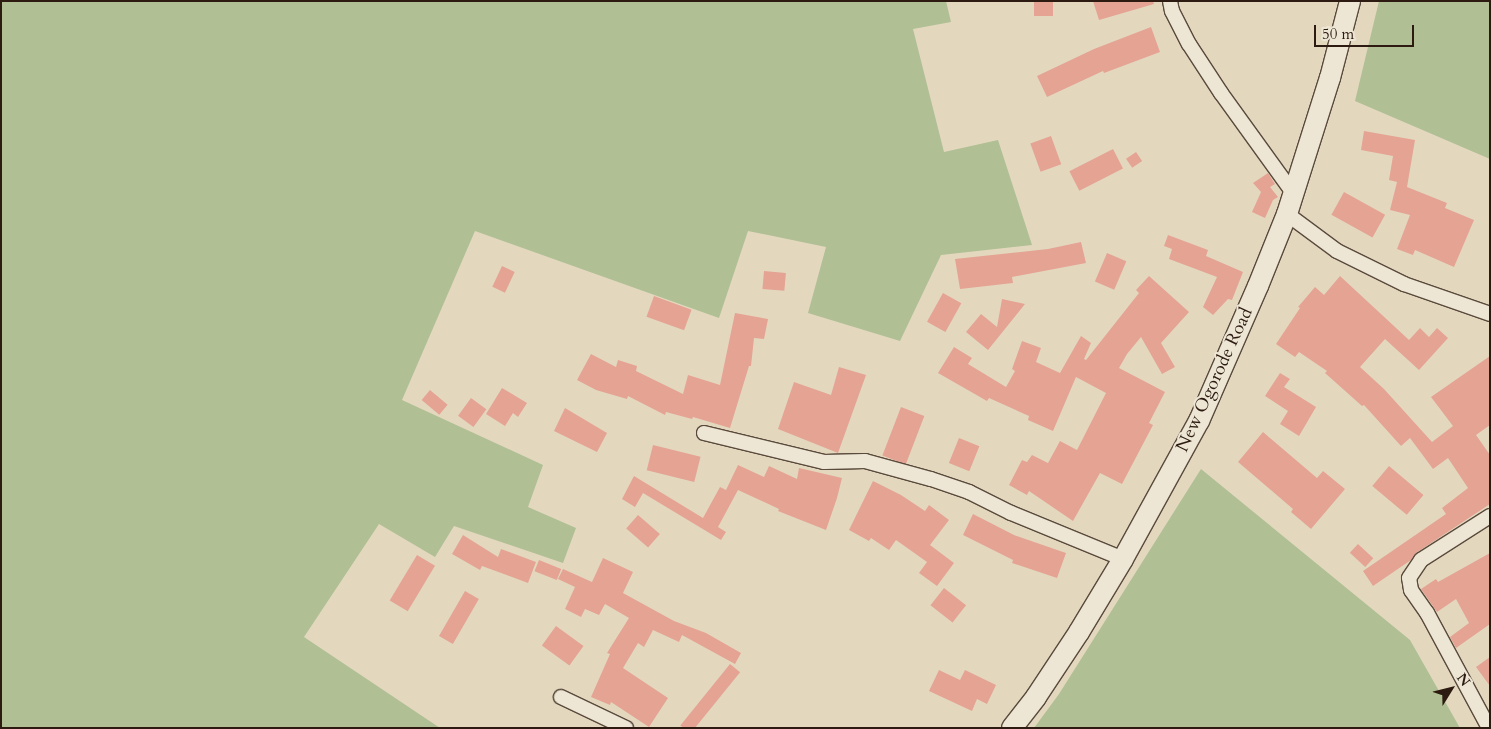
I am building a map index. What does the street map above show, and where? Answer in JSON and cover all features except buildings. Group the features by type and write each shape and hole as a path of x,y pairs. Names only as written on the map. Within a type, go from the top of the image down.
{"street":[{"path":"1170,1 1172,11 1194,52 1294,193"},
{"name":"New Ogorode Road","path":"1012,728 1047,681 1123,559 1198,421 1258,286 1287,214 1330,78 1350,1"},
{"path":"1287,214 1337,252 1404,284 1490,314"},
{"path":"704,433 824,462 865,460 930,479 969,492 1019,517 1123,559"},
{"path":"1489,728 1427,613 1411,590 1410,578 1421,560 1490,516"},
{"path":"560,697 626,728"}],"green space":[{"path":"1,1 946,1 951,22 913,29 944,152 998,140 1032,245 941,255 900,341 808,313 826,247 748,231 719,318 475,231 402,400 543,465 528,507 576,528 563,563 454,526 435,557 379,524 304,637 440,728 1,728"},
{"path":"1379,1 1490,1 1490,159 1355,101"},
{"path":"1201,469 1410,640 1460,728 1034,728 1059,694"}]}
